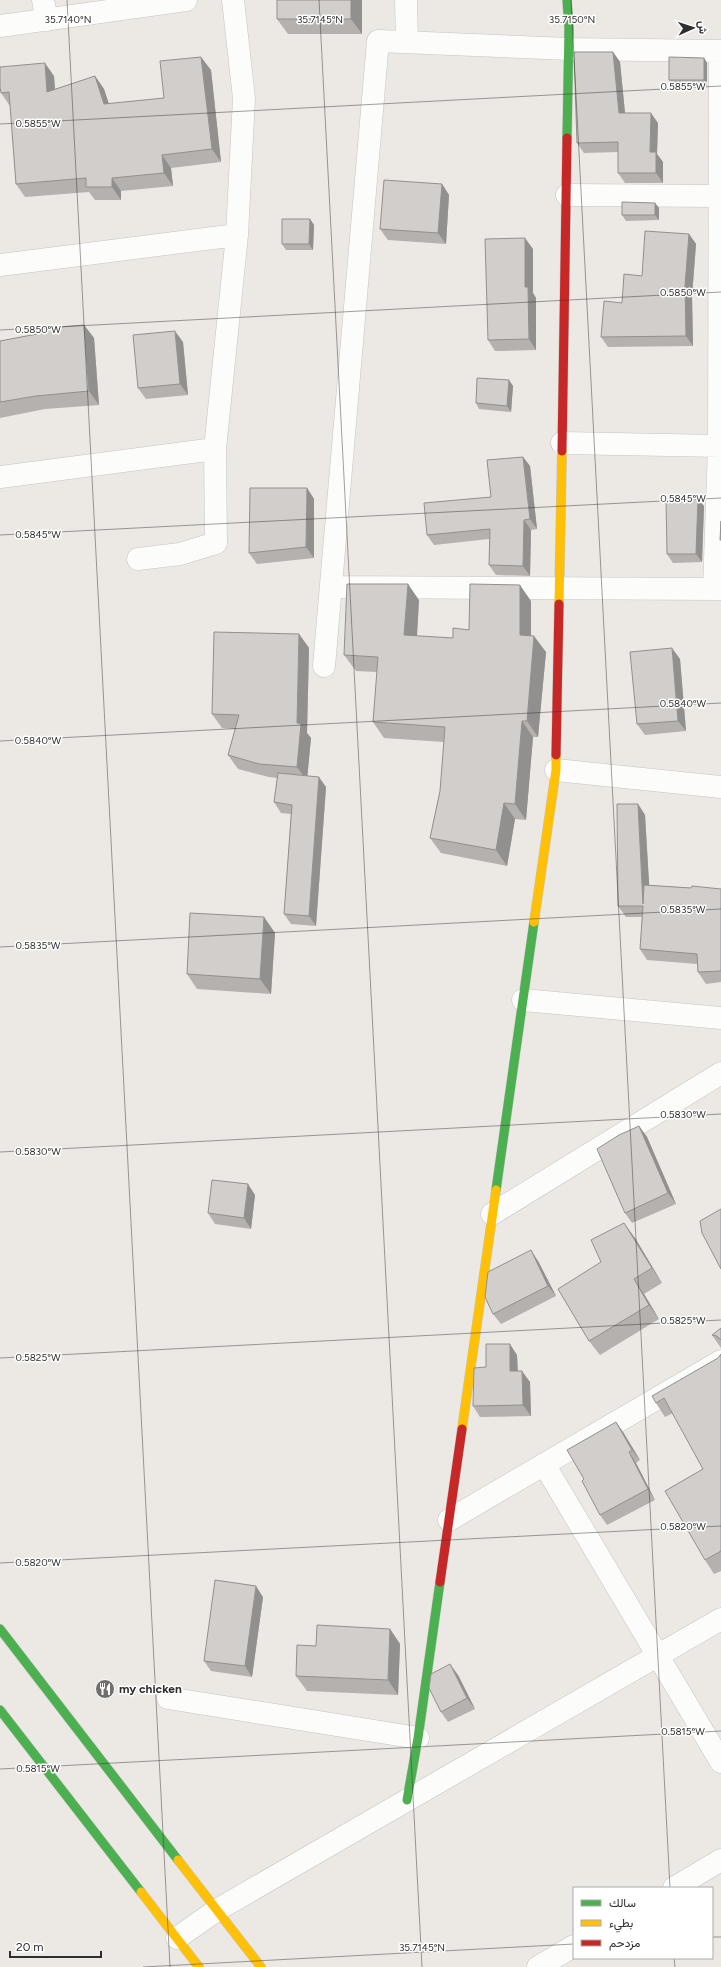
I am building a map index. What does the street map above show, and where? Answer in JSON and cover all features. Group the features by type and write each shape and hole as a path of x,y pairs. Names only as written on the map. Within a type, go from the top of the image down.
{"street":[{"path":"0,26 45,10 186,0"},
{"path":"138,559 180,554 216,542 215,449 237,235 244,98 233,0"},
{"path":"406,0 407,42"},
{"path":"407,1800 418,1738 556,770 567,195 569,50 567,0"},
{"path":"324,666 378,41 569,50 721,51 720,446 717,589 331,587"},
{"path":"567,195 720,196"},
{"path":"0,265 237,235"},
{"path":"562,442 720,446"},
{"path":"0,477 215,449"},
{"path":"556,770 721,787"},
{"path":"523,1000 721,1018"},
{"path":"492,1214 721,1073"},
{"path":"449,1520 721,1361"},
{"path":"544,1464 659,1655 721,1762"},
{"path":"177,1938 217,1910 721,1618"},
{"path":"0,1629 261,1967"},
{"path":"168,1698 418,1738"},
{"path":"0,1710 199,1967"},
{"path":"676,1887 721,1860"},
{"path":"538,1967 573,1947"}],"building":[{"path":"277,0 351,0 351,19 277,19"},
{"path":"574,52 613,52 619,113 651,113 650,152 656,152 656,173 618,173 618,142 577,143"},
{"path":"201,57 212,149 162,155 164,173 112,178 112,187 86,187 86,178 16,184 9,92 1,93 0,67 45,63 47,92 95,76 104,104 164,98 160,61"},
{"path":"669,57 704,58 704,80 669,80"},
{"path":"384,180 442,184 438,233 380,229"},
{"path":"622,202 655,203 655,215 622,215"},
{"path":"282,219 310,219 309,244 282,244"},
{"path":"645,231 689,234 685,286 686,336 601,337 604,301 622,303 624,274 642,276"},
{"path":"525,238 525,287 528,287 529,339 488,340 485,239"},
{"path":"84,325 89,391 36,396 0,402 0,341 37,334 37,329"},
{"path":"175,331 180,384 138,388 133,335"},
{"path":"477,378 509,380 507,406 476,403"},
{"path":"523,457 530,519 524,520 523,566 489,565 490,529 427,535 424,503 491,497 487,460"},
{"path":"250,488 307,488 306,547 249,553"},
{"path":"698,498 696,554 667,554 666,499"},
{"path":"347,584 408,584 404,635 453,638 453,628 469,630 470,584 520,585 520,635 534,636 527,721 522,721 515,804 504,803 496,850 430,838 440,791 445,727 373,722 378,657 344,655"},
{"path":"214,632 299,634 297,723 301,724 297,767 259,764 228,755 239,715 212,714"},
{"path":"672,648 678,721 637,724 630,652"},
{"path":"278,773 319,777 309,916 284,914 292,805 274,802"},
{"path":"617,804 638,804 643,904 644,885 691,888 692,886 721,889 721,971 698,972 697,954 640,949 643,906 618,906"},
{"path":"190,913 264,917 260,979 187,974"},
{"path":"639,1126 668,1193 625,1213 597,1149 619,1135"},
{"path":"212,1180 248,1184 244,1218 208,1213"},
{"path":"721,1209 721,1269 702,1233 700,1221"},
{"path":"624,1223 652,1268 634,1279 649,1305 589,1341 558,1289 601,1262 591,1240"},
{"path":"531,1250 548,1286 493,1314 485,1297 488,1272"},
{"path":"721,1328 721,1340 717,1336 712,1335"},
{"path":"486,1344 510,1344 510,1371 522,1371 523,1405 473,1406 474,1368 486,1367"},
{"path":"721,1354 721,1551 705,1560 665,1491 703,1469 664,1398 656,1403 652,1396 718,1358"},
{"path":"616,1422 632,1450 629,1452 648,1489 600,1515 582,1481 584,1479 567,1450"},
{"path":"215,1580 256,1586 245,1666 204,1661"},
{"path":"317,1625 390,1629 388,1680 296,1676 297,1645 316,1646"},
{"path":"450,1664 467,1698 441,1712 429,1688 431,1674"}],"traffic: fast":[{"path":"567,0 569,28 567,138"},
{"path":"496,1190 534,922"},
{"path":"407,1800 418,1738 440,1582"},
{"path":"0,1629 178,1860"},
{"path":"0,1710 141,1892"}],"traffic: slow":[{"path":"559,604 562,451"},
{"path":"534,922 556,770 556,755"},
{"path":"462,1429 496,1190"},
{"path":"178,1860 261,1967"},
{"path":"141,1892 199,1967"}],"traffic: jam":[{"path":"562,451 567,138"},
{"path":"556,755 559,604"},
{"path":"440,1582 462,1429"}],"place":[{"name":"my chicken","path":"105,1689"}]}
